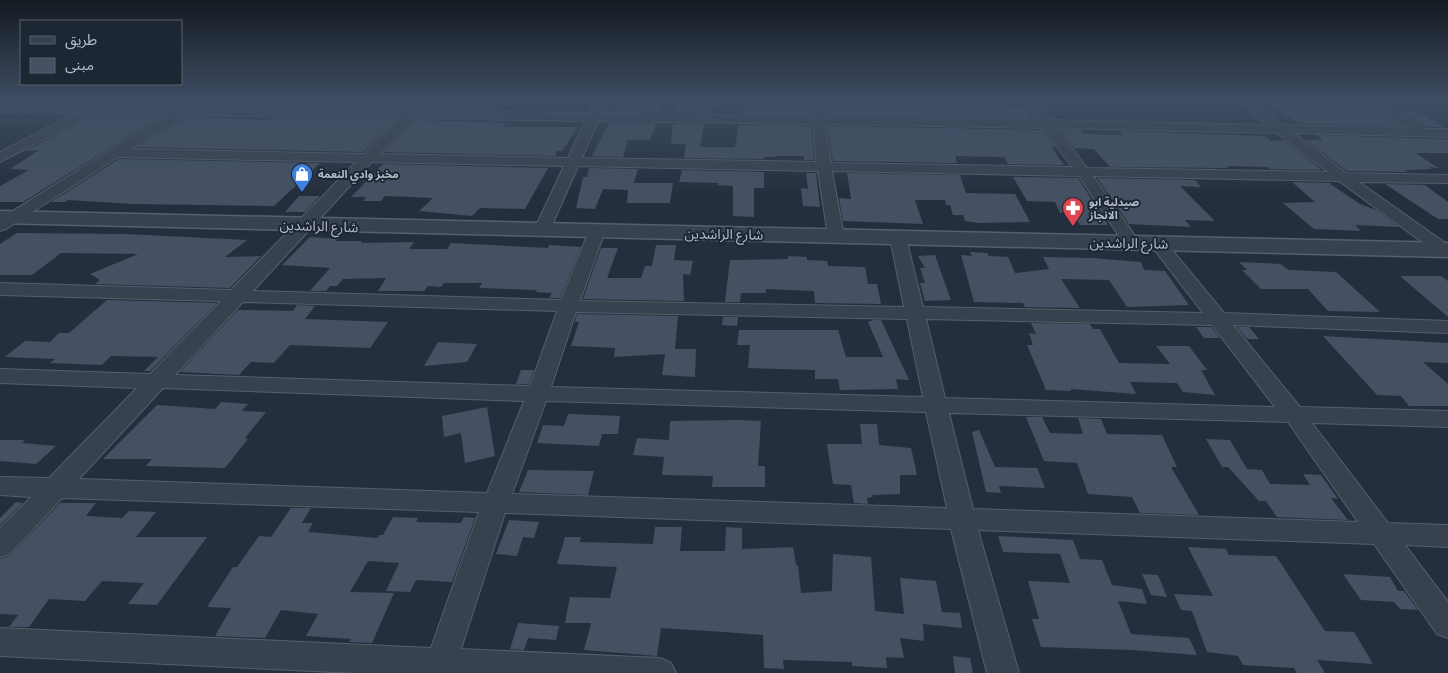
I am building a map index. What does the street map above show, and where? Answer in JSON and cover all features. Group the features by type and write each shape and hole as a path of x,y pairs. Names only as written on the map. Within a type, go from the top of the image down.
{"street":[{"path":"0,158 50,131"},
{"path":"4,220 149,131"},
{"path":"0,546 306,225 391,131"},
{"path":"542,230 585,131"},
{"path":"820,131 836,236"},
{"path":"1053,131 1132,244"},
{"path":"1283,131 1446,250"},
{"path":"1396,131 1448,133"},
{"path":"115,153 1448,179"},
{"name":"شارع الراشدين","path":"4,220 1446,250"},
{"path":"440,668 495,504 538,394 568,306 598,231"},
{"path":"898,238 962,519 1003,673"},
{"path":"1158,244 1295,416 1448,625"},
{"path":"0,290 568,306 1218,319 1448,327"},
{"path":"0,376 538,394 1448,419"},
{"path":"0,486 1448,536"},
{"path":"0,642 440,668 660,673"}],"building":[{"path":"63,131 137,131 23,202 0,202 0,186 29,170 10,169 39,150 26,151"},
{"path":"162,131 384,131 363,152 137,147"},
{"path":"403,131 575,131 562,151 557,151 555,156 384,152"},
{"path":"605,131 653,131 650,140 628,140 623,157 592,156"},
{"path":"672,131 703,131 700,147 735,147 738,131 811,131 814,160 804,160 804,156 763,157 764,159 684,158 686,144 671,144"},
{"path":"828,131 1043,131 1055,147 1051,147 1064,165 1008,164 1004,157 955,156 957,163 833,161"},
{"path":"1062,131 1123,135 1120,131 1265,136 1271,141 1284,140 1322,170 1226,166 1229,168 1110,167 1094,149 1074,148"},
{"path":"1316,135 1448,139 1448,153 1415,153 1439,168 1429,167 1432,169 1405,170 1408,172 1347,171 1306,140 1323,140"},
{"path":"119,159 320,163 274,206 134,204 68,200 65,202 51,202"},
{"path":"383,164 548,168 525,209 480,208 472,216 419,211 433,198 385,196 381,201 363,201 366,197 351,197"},
{"path":"589,168 638,169 634,183 673,183 670,203 627,203 628,190 603,189 595,209 576,208 583,177 587,177"},
{"path":"682,170 764,172 764,188 754,188 754,217 733,216 733,186 717,185 718,183 679,182"},
{"path":"806,173 816,173 820,207 803,206 801,188 808,189"},
{"path":"847,173 960,175 966,193 1015,194 1030,222 980,223 965,221 963,215 953,215 950,205 946,205 945,200 915,200 923,224 843,221 839,198 851,199"},
{"path":"1013,177 1078,178 1108,225 1080,225 1072,213 1060,213 1055,202 1027,201"},
{"path":"1097,178 1195,180 1201,187 1180,186 1215,221 1185,220 1191,227 1129,224"},
{"path":"1292,182 1329,183 1360,204 1376,210 1399,227 1355,225 1361,231 1314,229 1283,203 1315,202"},
{"path":"1385,184 1425,185 1448,202 1448,219 1438,219"},
{"path":"299,196 320,196 305,212 285,212"},
{"path":"17,233 125,234 247,240 225,257 261,256 230,288 95,284 100,280 90,274 138,254 61,253 32,275 0,275 0,244"},
{"path":"310,237 338,239 336,241 362,241 361,243 414,242 409,249 447,249 451,243 548,248 549,245 581,247 560,298 549,298 552,293 536,292 537,290 479,288 482,283 444,283 441,287 428,286 424,291 378,291 386,278 343,279 337,286 330,286 326,291 310,291 330,268 282,265"},
{"path":"656,245 676,245 674,260 693,261 690,275 683,274 684,301 583,299 601,248 618,248 607,278 641,278 645,266 652,266"},
{"path":"970,252 1008,257 1015,273 1049,269 1043,257 1141,262 1144,270 1165,271 1189,305 1127,307 1109,280 1061,279 1080,308 1025,307 1023,303 974,302 961,255 972,256"},
{"path":"935,255 951,300 925,301 920,283 925,283 920,268 925,268 918,256"},
{"path":"788,256 807,257 807,260 827,261 828,266 865,267 868,284 877,284 881,304 815,303 814,291 766,289 766,293 741,293 740,302 725,302 730,260 788,259"},
{"path":"1239,262 1280,264 1289,270 1336,272 1380,312 1328,311 1308,289 1261,289 1242,270 1247,270"},
{"path":"1400,276 1441,276 1448,281 1448,317"},
{"path":"107,300 217,303 150,371 144,371 158,357 111,356 102,365 50,363 55,359 5,357 25,341 50,342 59,333 69,333"},
{"path":"297,305 315,306 305,319 388,322 370,348 290,345 274,363 251,362 239,375 180,372 238,310 293,311"},
{"path":"577,314 678,316 675,349 696,349 695,377 662,375 665,354 614,357 615,348 571,346 579,322 575,322"},
{"path":"723,317 738,317 737,326 722,325"},
{"path":"881,320 909,380 896,379 898,389 840,390 838,379 815,379 815,370 748,368 750,345 737,345 739,330 838,330 846,357 883,357 868,322"},
{"path":"1031,323 1090,324 1093,329 1100,329 1119,363 1170,364 1156,346 1189,346 1207,370 1201,370 1215,395 1183,392 1177,383 1130,382 1136,394 1071,389 1071,391 1046,390 1027,345 1033,345 1029,333 1036,334"},
{"path":"1196,327 1211,327 1220,338 1204,338"},
{"path":"1237,327 1249,327 1259,339 1247,339"},
{"path":"1323,336 1448,343 1448,363 1423,362 1448,384 1448,406 1409,406 1401,396 1377,395"},
{"path":"438,342 477,344 467,362 424,366"},
{"path":"521,370 534,370 529,384 516,384"},
{"path":"221,402 248,404 242,411 266,412 245,438 248,439 225,468 146,466 152,459 103,459 157,405 215,409"},
{"path":"487,407 495,456 465,463 461,433 444,437 442,416"},
{"path":"568,414 620,416 618,434 602,434 599,446 537,443 543,425 564,426"},
{"path":"1026,417 1042,417 1050,433 1083,434 1078,418 1101,419 1107,434 1162,435 1177,467 1171,467 1199,515 1140,513 1132,497 1088,494 1077,463 1044,461"},
{"path":"670,421 761,421 758,466 765,466 765,487 712,487 713,476 662,475 664,457 633,455 637,438 669,440"},
{"path":"860,424 877,424 879,445 911,448 917,475 900,475 900,494 872,495 873,497 867,498 868,504 854,503 851,485 833,484 827,444 862,444"},
{"path":"979,430 995,467 1037,468 1045,488 999,486 1001,493 986,492 972,432"},
{"path":"1206,439 1230,440 1247,469 1262,470 1270,484 1310,485 1303,474 1321,475 1338,499 1331,498 1348,520 1277,517 1266,501 1259,501 1228,467 1222,467"},
{"path":"0,440 25,440 22,443 56,446 36,464 0,461"},
{"path":"528,470 594,471 588,495 519,492"},
{"path":"16,502 23,503 0,525 0,518"},
{"path":"60,503 96,503 86,516 122,518 129,511 156,512 136,537 207,537 157,605 128,604 144,583 102,581 85,601 49,599 29,627 9,627 18,615 0,614 0,559 11,555"},
{"path":"291,508 311,508 302,523 313,523 308,532 377,538 379,535 383,535 393,517 418,518 416,522 461,523 464,517 475,518 452,582 416,580 410,592 386,591 399,563 368,561 350,592 394,593 372,643 349,642 351,639 306,636 318,614 281,610 265,638 215,636 231,608 207,607 233,567 237,567 259,536 271,537"},
{"path":"509,520 539,522 534,538 523,537 517,556 496,554"},
{"path":"655,527 682,527 680,551 725,551 726,527 742,528 742,549 793,547 796,565 798,565 801,593 832,591 833,554 871,557 875,611 904,614 900,578 936,581 942,612 960,613 962,628 923,624 924,641 900,638 904,658 886,657 887,668 852,666 852,662 783,660 784,669 764,668 763,635 661,628 657,656 584,650 591,623 565,623 570,597 610,598 617,567 557,564 565,537 581,537 580,542 653,544"},
{"path":"998,536 1073,540 1080,559 1102,560 1112,585 1142,589 1147,604 1118,601 1131,634 1189,638 1197,655 1132,650 1041,647 1032,619 1039,619 1028,581 1070,583 1060,554 1003,552"},
{"path":"1188,547 1226,549 1229,555 1276,556 1325,631 1354,632 1373,664 1317,660 1325,673 1297,673 1294,668 1243,665 1238,656 1207,652 1192,611 1181,610 1174,594 1213,596"},
{"path":"1142,574 1158,575 1167,597 1151,595"},
{"path":"1343,574 1390,577 1398,591 1404,591 1418,610 1400,609 1394,602 1361,600"},
{"path":"518,623 559,626 556,640 528,638 524,650 510,649"},
{"path":"953,656 970,658 973,673 955,673"}],"place":[{"name":"مخبز وادي النعمة","path":"302,193"},
{"name":"صيدلية ابو الانجاز","path":"1073,227"}]}
